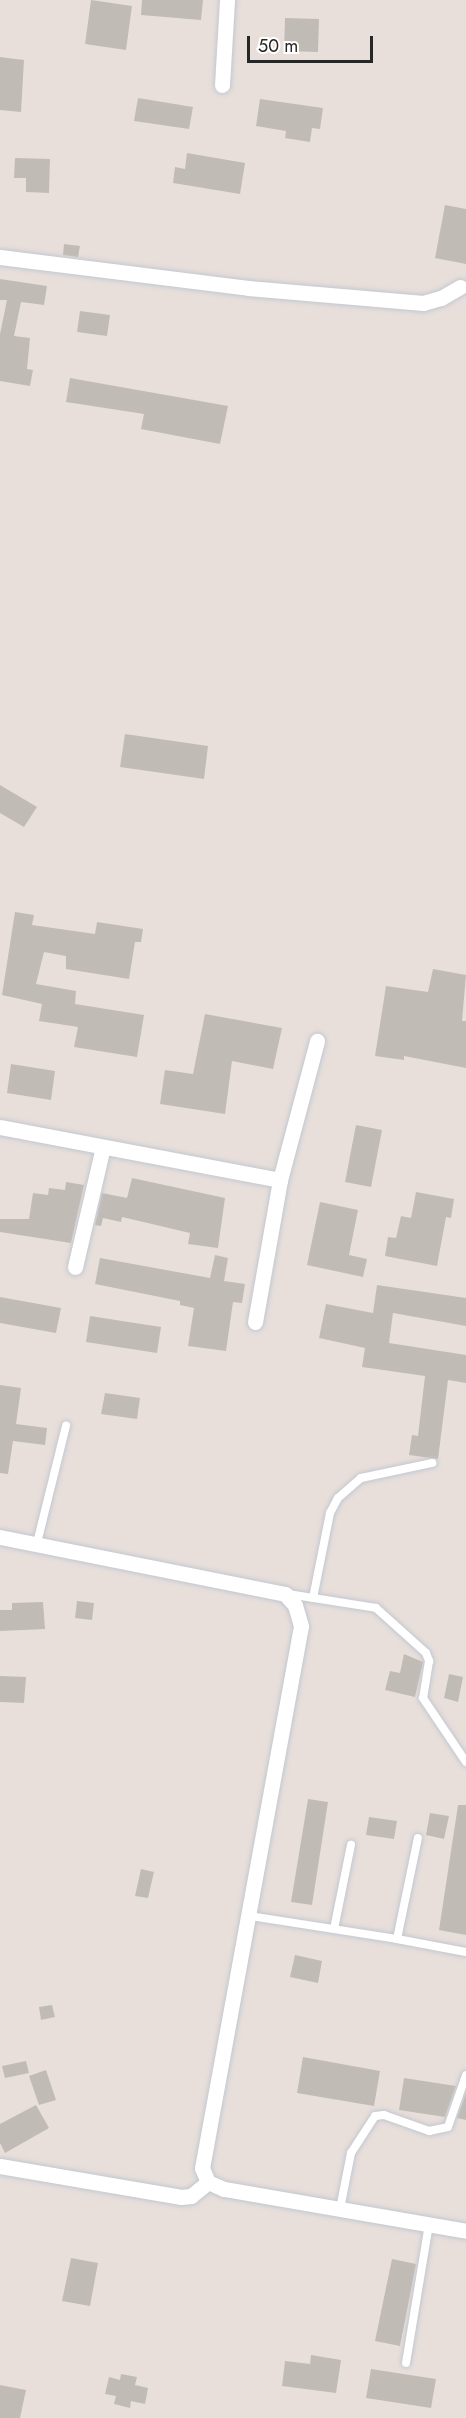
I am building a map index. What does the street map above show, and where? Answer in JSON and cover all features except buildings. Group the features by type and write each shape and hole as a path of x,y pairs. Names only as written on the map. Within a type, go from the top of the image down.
{"street":[{"path":"222,85 226,0"},
{"path":"0,257 248,288 423,303 441,298 460,287"},
{"path":"255,1322 280,1180 316,1041"},
{"path":"0,1127 280,1180"},
{"path":"75,1267 103,1147"},
{"path":"0,1537 285,1594 295,1605 301,1626 250,1916 204,2143 202,2168 208,2181 224,2188 466,2231"},
{"path":"0,2166 181,2197 191,2196 208,2181"}],"lane":[{"path":"37,1543 66,1426"},
{"path":"313,1598 330,1513 338,1498 361,1478 432,1463"},
{"path":"285,1594 376,1608 426,1653 429,1660 423,1698 466,1762"},
{"path":"397,1939 418,1838"},
{"path":"334,1929 351,1845"},
{"path":"250,1916 466,1952"},
{"path":"340,2209 351,2153 375,2116 384,2115 429,2131 448,2127 466,2075"},
{"path":"406,2363 429,2224"}]}
